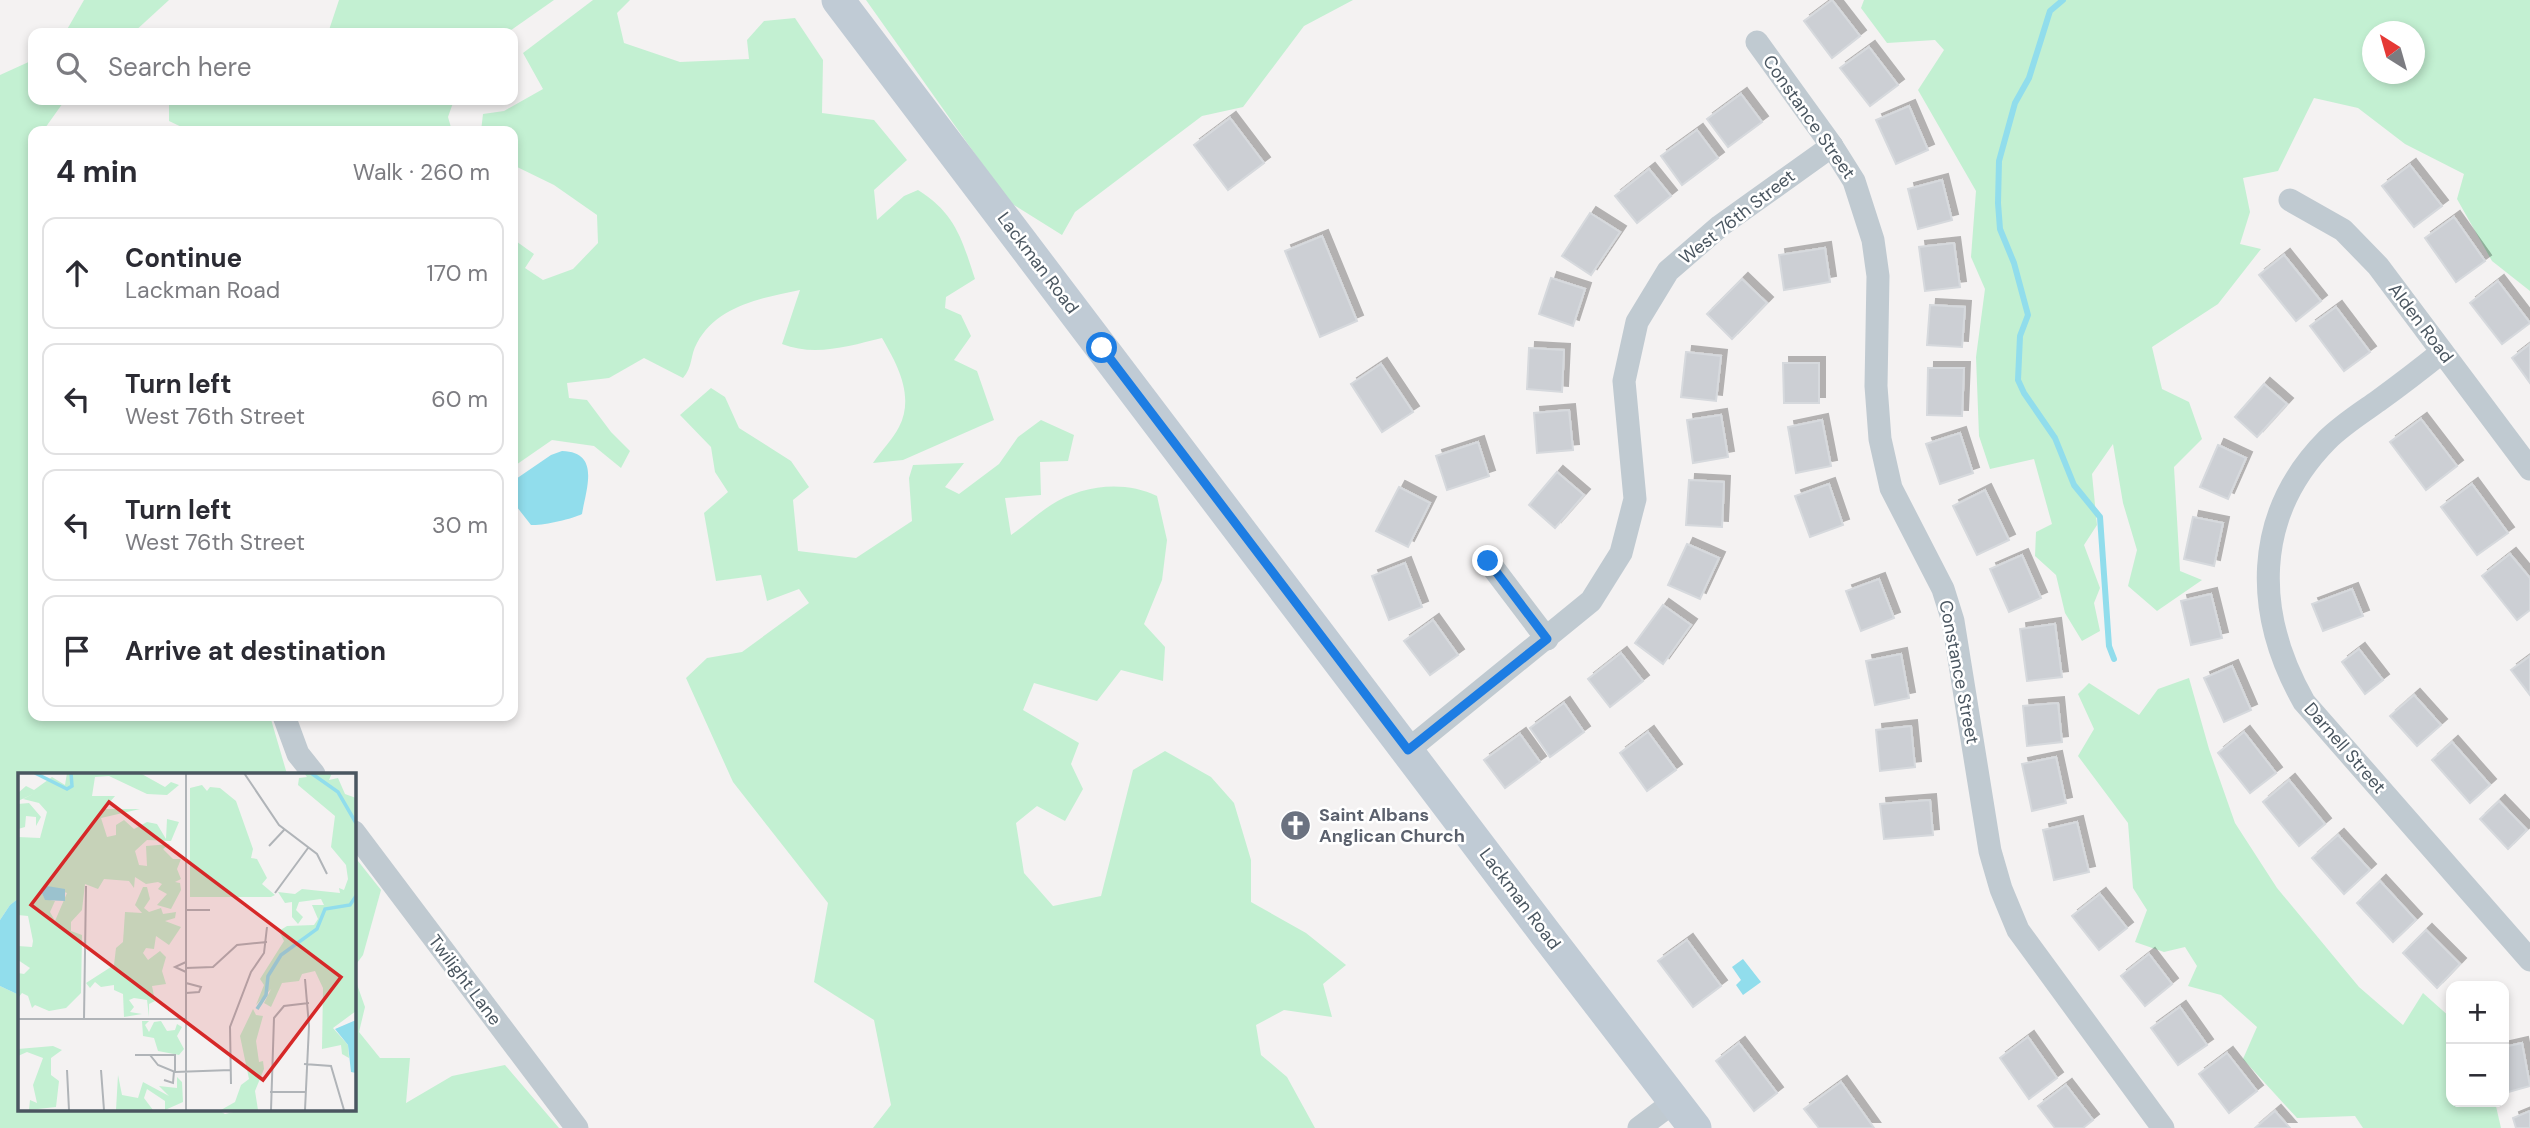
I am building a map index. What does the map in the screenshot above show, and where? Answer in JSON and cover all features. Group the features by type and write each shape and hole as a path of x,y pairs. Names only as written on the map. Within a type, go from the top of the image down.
{"main road":[{"name":"Lackman Road","path":"838,0 1695,1128"}],"street":[{"name":"Constance Street","path":"1756,42 1832,146 1854,181 1873,240 1878,276 1876,386 1880,439 1891,488 1943,589 1953,621 1990,851 2001,889 2018,930 2163,1128"},
{"name":"West 76th Street","path":"1408,750 1591,601 1621,553 1635,499 1624,381 1637,322 1668,271 1720,226 1832,146"},
{"name":"Alden Road","path":"2290,200 2343,230 2378,266 2530,469"},
{"name":"Darnell Street","path":"2442,352 2328,440 2299,475 2285,498 2278,515 2267,576 2275,637 2292,681 2304,702 2530,960"},
{"path":"1488,561 1547,639"},
{"path":"286,721 298,754 312,773"},
{"name":"Twilight Lane","path":"355,833 578,1128"},
{"path":"1639,1128 1675,1101"}],"green space":[{"path":"84,0 169,0 138,28 68,28"},
{"path":"339,0 554,0 514,28 330,28"},
{"path":"593,0 630,0 617,13 624,43 680,62 749,59 747,40 764,21 795,18 823,60 822,113 874,120 907,160 874,190 877,220 904,196 918,190 941,208 955,228 975,279 946,297 945,308 961,315 971,336 954,360 977,371 994,420 903,460 873,463 896,432 903,415 905,392 898,369 882,338 819,350 782,344 800,290 741,306 716,320 697,343 683,378 644,358 609,378 567,383 569,398 587,400 611,432 630,451 621,468 594,446 552,440 518,464 518,243 534,254 525,268 543,280 573,269 598,243 597,215 554,185 518,167 518,126 482,126 483,114 504,111 543,89 523,53"},
{"path":"866,0 1353,0 1304,26 1243,107 1202,116 1075,212 1062,235 1009,202"},
{"path":"1864,0 2530,0 2530,291 2492,261 2457,199 2464,174 2405,144 2358,108 2314,98 2278,171 2243,178 2250,212 2240,244 2261,249 2218,304 2152,347 2162,389 2189,402 2202,439 2174,467 2180,571 2202,580 2157,611 2128,586 2137,550 2123,503 2113,444 2092,474 2097,525 2084,545 2100,588 2094,603 2100,631 2082,641 2065,613 2056,575 2035,556 2036,532 2052,524 2034,459 1990,469 1979,436 1976,357 1985,289 1971,257 1976,191 1918,90 1944,50 1935,40 1887,43 1861,8"},
{"path":"28,62 28,105 61,105 47,126 28,126 28,721 271,721 287,773 18,773 18,899 0,920 0,75"},
{"path":"169,105 452,105 448,117 451,126 180,126 169,121"},
{"path":"711,388 725,397 739,428 791,461 809,487 793,500 798,551 856,558 912,521 909,478 913,465 964,463 945,487 959,494 999,464 1018,437 1041,420 1074,435 1068,461 1040,462 1041,495 1005,498 1011,535 1051,505 1089,489 1131,488 1157,496 1167,540 1162,580 1144,624 1165,647 1163,681 1121,670 1097,701 1034,683 1023,710 1079,743 1071,764 1083,789 1065,821 1037,806 1016,823 1024,873 1053,906 1101,896 1133,770 1165,751 1211,777 1234,803 1251,860 1251,902 1306,933 1346,965 1323,984 1332,1017 1284,1010 1256,1025 1261,1055 1287,1077 1315,1128 873,1128 891,1105 874,1020 814,982 828,903 733,782 686,678 707,658 742,652 809,603 799,589 767,601 761,575 716,581 704,513 728,492 715,472 711,447 680,415"},
{"path":"2189,678 2209,749 2235,823 2277,888 2359,987 2403,1025 2423,993 2446,1014 2446,1107 2496,1107 2501,1128 2363,1128 2355,1116 2297,1118 2243,1059 2257,1027 2221,995 2188,986 2197,966 2185,947 2164,952 2135,942 2147,910 2133,888 2128,823 2078,756 2094,729 2078,694 2089,683 2139,715 2158,689"},
{"path":"355,857 381,890 363,955 355,966"},
{"path":"355,979 365,1007 359,1032 380,1058 410,1058 406,1103 452,1076 505,1065 559,1128 0,1128 0,986 18,995 18,1110 218,1110 225,1114 242,1110 355,1110"}],"water":[{"path":"562,451 574,453 587,465 588,483 582,514 557,522 531,525 518,508 518,478 551,455"},
{"path":"18,899 18,995 0,986 0,920"},
{"path":"1743,959 1761,982 1743,995 1736,985 1741,980 1732,967"}],"building":[{"path":"1832,0 1860,36 1832,58 1804,21"},
{"path":"1869,47 1898,85 1870,106 1840,68"},
{"path":"1741,94 1762,122 1728,147 1707,119"},
{"path":"1909,106 1928,150 1896,164 1876,120"},
{"path":"1230,118 1264,163 1228,190 1194,145"},
{"path":"1697,130 1718,158 1682,185 1661,156"},
{"path":"2410,165 2442,206 2414,227 2382,186"},
{"path":"1649,169 1671,196 1637,223 1615,196"},
{"path":"1942,180 1952,220 1918,229 1908,189"},
{"path":"1590,213 1620,232 1591,275 1562,256"},
{"path":"2454,217 2485,261 2456,282 2425,238"},
{"path":"1322,236 1357,321 1320,337 1285,251"},
{"path":"1954,243 1960,287 1925,291 1919,247"},
{"path":"1825,248 1830,282 1784,290 1779,255"},
{"path":"2284,255 2321,301 2296,321 2259,275"},
{"path":"1551,278 1585,289 1573,326 1539,314"},
{"path":"1742,279 1767,303 1732,339 1707,314"},
{"path":"2498,281 2530,323 2502,344 2470,303"},
{"path":"1930,305 1965,307 1962,347 1927,345"},
{"path":"2336,307 2370,352 2344,371 2310,326"},
{"path":"2530,344 2530,383 2512,358"},
{"path":"1529,348 1564,350 1562,392 1527,389"},
{"path":"1686,352 1721,356 1716,401 1681,397"},
{"path":"1783,363 1819,363 1819,403 1784,403"},
{"path":"1381,364 1413,412 1382,432 1351,384"},
{"path":"1928,368 1964,368 1962,416 1927,415"},
{"path":"2264,384 2287,404 2257,437 2235,417"},
{"path":"1569,410 1573,450 1537,453 1534,413"},
{"path":"1721,415 1728,457 1693,463 1687,420"},
{"path":"2421,419 2457,466 2426,490 2390,442"},
{"path":"1822,420 1831,466 1796,473 1788,427"},
{"path":"1960,433 1973,473 1940,484 1926,444"},
{"path":"1478,442 1489,476 1447,490 1436,456"},
{"path":"2218,445 2246,458 2228,499 2200,487"},
{"path":"1557,472 1584,495 1555,528 1529,505"},
{"path":"1689,480 1724,482 1722,527 1686,525"},
{"path":"1829,484 1843,525 1810,537 1795,496"},
{"path":"2472,484 2508,533 2477,555 2441,507"},
{"path":"1399,487 1430,503 1408,547 1376,531"},
{"path":"1985,490 2009,540 1977,555 1953,506"},
{"path":"2193,517 2223,523 2214,566 2184,559"},
{"path":"1687,544 1719,558 1700,599 1668,585"},
{"path":"2510,554 2530,578 2530,610 2517,620 2482,576"},
{"path":"2022,555 2041,598 2009,612 1990,569"},
{"path":"1405,563 1422,607 1389,620 1372,576"},
{"path":"1879,579 1894,618 1861,631 1846,591"},
{"path":"2352,589 2363,616 2323,631 2312,604"},
{"path":"2211,594 2222,638 2191,645 2181,601"},
{"path":"1663,605 1691,625 1663,664 1635,643"},
{"path":"1433,620 1458,655 1430,675 1404,641"},
{"path":"2055,624 2062,677 2027,681 2020,629"},
{"path":"2359,649 2383,680 2365,694 2342,662"},
{"path":"1621,653 1643,681 1610,707 1588,679"},
{"path":"1901,654 1909,698 1875,705 1866,661"},
{"path":"2530,656 2530,695 2511,670"},
{"path":"2232,666 2251,710 2224,722 2204,678"},
{"path":"2414,695 2441,725 2417,746 2390,716"},
{"path":"1564,703 1584,732 1550,757 1530,728"},
{"path":"2058,703 2062,742 2027,746 2023,706"},
{"path":"1911,726 1915,767 1880,771 1876,730"},
{"path":"1648,732 1676,770 1647,791 1620,753"},
{"path":"2244,732 2276,773 2250,793 2218,753"},
{"path":"1520,734 1540,762 1505,788 1484,760"},
{"path":"2452,742 2490,785 2470,803 2432,760"},
{"path":"2056,757 2066,803 2032,811 2022,764"},
{"path":"2289,780 2325,824 2299,846 2263,802"},
{"path":"1930,800 1933,835 1884,839 1880,804"},
{"path":"2499,801 2527,830 2508,849 2480,819"},
{"path":"2077,822 2089,872 2054,880 2043,830"},
{"path":"2338,835 2370,870 2344,894 2312,858"},
{"path":"2380,881 2416,920 2393,942 2357,903"},
{"path":"2100,894 2127,928 2099,950 2072,916"},
{"path":"2426,930 2460,964 2437,988 2403,953"},
{"path":"1687,940 1721,986 1693,1007 1658,961"},
{"path":"2149,954 2172,984 2145,1006 2121,976"},
{"path":"2180,1007 2207,1045 2178,1065 2151,1028"},
{"path":"2028,1037 2057,1078 2029,1099 2000,1058"},
{"path":"1739,1043 1777,1093 1754,1111 1716,1061"},
{"path":"2522,1043 2530,1086 2509,1092 2509,1046"},
{"path":"2227,1053 2257,1091 2229,1113 2199,1074"},
{"path":"1841,1082 1874,1128 1819,1128 1804,1109"},
{"path":"2066,1085 2093,1120 2083,1128 2055,1128 2038,1106"},
{"path":"2275,1111 2290,1128 2255,1128"},
{"path":"2530,1111 2530,1128 2516,1128 2513,1118"}],"waterway":[{"path":"2063,0 2050,11 2029,78 2015,103 1999,161 2000,229 2014,263 2028,315 2020,336 2018,380 2055,438 2074,485 2100,517 2109,646 2114,659"}],"place":[{"name":"Saint Albans Anglican Church","path":"1296,825"}],"route":[{"path":"1102,348 1408,750 1547,639 1488,561"}]}
